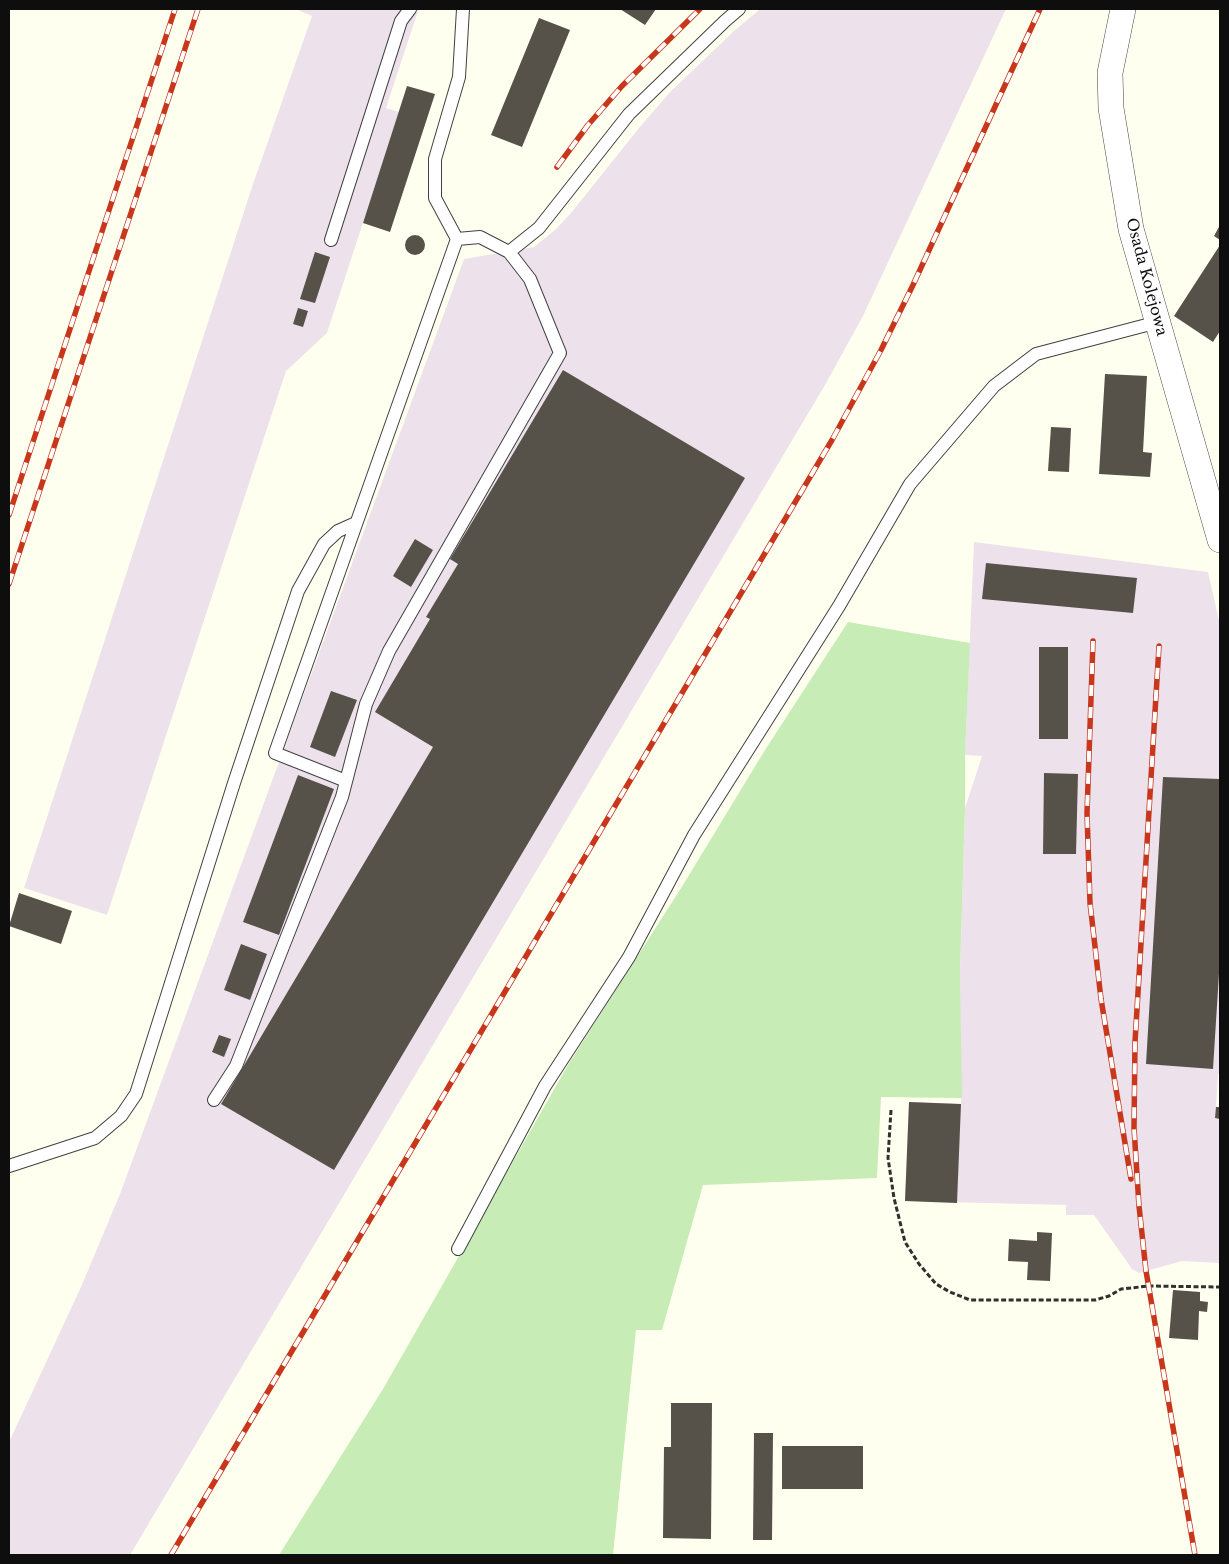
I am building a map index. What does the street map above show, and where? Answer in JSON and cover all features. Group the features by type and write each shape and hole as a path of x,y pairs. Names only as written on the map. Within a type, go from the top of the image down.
{"street":[{"name":"Osada Kolejowa","path":"1123,9 1110,73 1111,108 1131,228 1220,540"}],"lane":[{"path":"331,240 401,21 410,9"},
{"path":"346,781 276,753 457,239 436,198 435,159 460,77 463,9"},
{"path":"510,252 539,228 629,114 739,9"},
{"path":"214,1100 236,1066 342,797 366,704 389,650 560,353 530,279 510,252 480,237 457,239"},
{"path":"458,1249 545,1086 629,957 694,834 839,606 910,484 994,386 1036,354 1158,322"},
{"path":"9,1166 95,1138 121,1116 136,1094 234,783 298,591 324,544 338,531 356,523"}],"path":[{"path":"891,1110 888,1158 894,1198 905,1242 919,1264 936,1284 950,1292 970,1300 1095,1300 1109,1296 1121,1289 1149,1286 1220,1287"}],"shaded area":[{"path":"296,9 421,9 418,11 386,108 399,112 327,333 286,371 107,915 24,888 253,184 312,16"},
{"path":"760,9 1006,9 863,316 825,385 130,1555 9,1555 9,1442 81,1287 120,1194 464,259 534,247 555,230 670,92"},
{"path":"974,542 1208,572 1220,625 1220,1073 1218,1074 1216,1107 1220,1107 1220,1263 1182,1261 1139,1273 1132,1269 1094,1215 1066,1215 1066,1205 905,1201 909,1102 961,1104 960,971 965,808 982,756 965,755"}],"green space":[{"path":"848,622 970,643 965,755 960,971 962,1098 881,1097 877,1178 703,1185 662,1330 636,1330 613,1555 279,1555 383,1389 568,1065 683,885 765,750"}],"building":[{"path":"620,9 656,9 645,25"},
{"path":"539,18 570,30 522,147 491,135"},
{"path":"407,86 435,94 390,232 363,223"},
{"path":"1220,225 1220,240 1214,236"},
{"path":"415,235 422,238 425,245 422,252 415,255 408,252 405,245 408,238"},
{"path":"1220,245 1220,331 1213,342 1174,316"},
{"path":"315,252 330,257 315,303 300,299"},
{"path":"298,308 308,311 303,327 293,324"},
{"path":"563,370 745,478 334,1170 221,1104 433,747 375,712 430,619 426,617 458,564 450,559"},
{"path":"1105,374 1147,376 1143,452 1152,453 1150,477 1099,474"},
{"path":"1051,427 1071,428 1069,472 1048,471"},
{"path":"415,539 433,550 411,587 393,576"},
{"path":"986,563 1137,578 1133,613 982,599"},
{"path":"1039,647 1068,647 1068,739 1039,739"},
{"path":"331,691 357,700 335,757 310,747"},
{"path":"1044,773 1078,774 1076,854 1043,854"},
{"path":"298,775 334,789 279,935 243,922"},
{"path":"1163,777 1220,779 1220,958 1213,1069 1146,1064"},
{"path":"19,893 72,911 61,944 9,926"},
{"path":"241,944 267,954 250,1000 224,990"},
{"path":"219,1035 231,1039 224,1057 212,1052"},
{"path":"909,1102 961,1104 957,1203 905,1201"},
{"path":"1216,1107 1220,1107 1220,1119 1215,1118"},
{"path":"1037,1232 1052,1233 1050,1281 1027,1280 1028,1262 1008,1261 1009,1239 1037,1241"},
{"path":"1173,1290 1200,1292 1200,1301 1208,1302 1207,1312 1199,1311 1198,1340 1169,1338"},
{"path":"671,1403 712,1403 711,1539 663,1538 664,1447 671,1447"},
{"path":"754,1433 773,1433 772,1540 753,1540"},
{"path":"782,1446 863,1446 863,1489 782,1489"}],"railway":[{"path":"9,515 175,9"},
{"path":"9,584 198,9"},
{"path":"557,167 588,125 622,86 700,9"},
{"path":"171,1555 832,440 881,350 913,285 1040,9"},
{"path":"1093,641 1087,813 1090,903 1101,999 1131,1179"},
{"path":"1159,646 1135,1042 1134,1128 1139,1206 1146,1271 1195,1555"}]}
